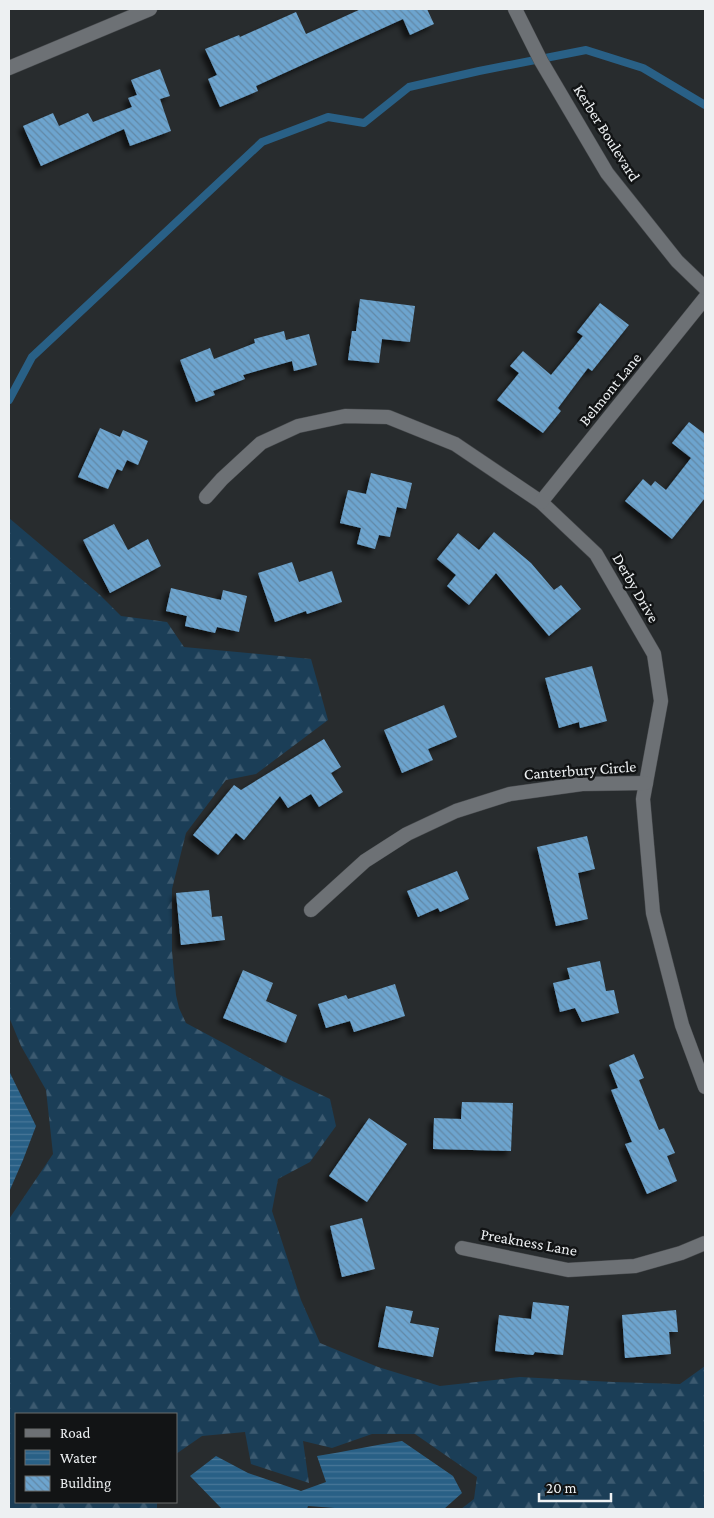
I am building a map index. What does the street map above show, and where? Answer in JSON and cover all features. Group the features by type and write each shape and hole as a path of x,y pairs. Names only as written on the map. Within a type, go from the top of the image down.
{"street":[{"path":"9,68 150,9"},
{"name":"Kerber Boulevard","path":"515,9 542,61 608,173 677,262 705,288"},
{"name":"Belmont Lane","path":"541,502 705,298"},
{"name":"Derby Drive","path":"206,497 222,479 261,443 298,426 345,416 388,417 455,444 541,502 596,554 654,654 661,700 643,798 653,914 682,1025 705,1087"},
{"name":"Canterbury Circle","path":"310,910 365,861 407,834 456,811 510,794 582,784 646,783"},
{"name":"Preakness Lane","path":"462,1248 568,1270 635,1266 681,1253 705,1243"}],"green space":[{"path":"9,518 99,594 121,616 167,622 184,647 311,659 328,720 256,774 226,780 186,833 172,889 172,951 176,995 179,1008 186,1023 280,1075 330,1099 336,1126 310,1162 278,1179 272,1211 301,1300 320,1343 378,1367 440,1386 520,1377 680,1384 705,1366 705,1509 461,1509 474,1499 477,1477 415,1434 372,1434 332,1448 303,1441 309,1483 251,1464 245,1432 202,1436 178,1453 178,1413 15,1413 15,1503 157,1503 157,1509 9,1509 9,1219 53,1154 46,1090 21,1046 9,1017"}],"water":[{"path":"9,1071 36,1126 9,1192"},
{"path":"402,1441 453,1476 462,1493 444,1509 348,1509 308,1506 307,1509 222,1509 190,1476 216,1456 248,1473 301,1491 326,1482 317,1456"}],"building":[{"path":"361,9 427,9 434,24 410,35 403,19 256,86 258,91 220,107 208,79 217,75 205,49 239,35 240,37 296,12 306,34"},
{"path":"160,69 170,96 160,99 171,131 130,146 124,129 41,166 23,126 53,113 59,126 88,113 93,122 132,107 128,98 137,95 131,80"},
{"path":"360,299 415,306 410,342 382,339 379,363 348,360 352,331 356,331"},
{"path":"600,303 629,325 592,371 588,368 558,408 561,411 543,433 497,400 519,373 510,366 523,351 551,375 583,336 577,332"},
{"path":"284,331 286,340 309,334 317,365 294,371 292,361 243,375 245,379 213,391 215,395 196,402 180,360 210,348 214,359 255,343 254,339"},
{"path":"689,422 705,434 705,498 672,539 625,501 643,479 651,486 655,481 666,490 691,458 672,443"},
{"path":"100,428 120,437 123,430 148,441 138,465 127,460 122,471 117,469 108,489 78,477"},
{"path":"371,473 412,483 406,509 397,507 390,537 379,535 375,549 357,544 361,528 340,523 348,490 366,494"},
{"path":"114,524 128,550 148,539 161,566 110,593 83,540"},
{"path":"494,532 531,563 554,590 561,585 581,609 549,636 496,573 469,605 447,586 456,575 437,559 458,533 479,550"},
{"path":"292,562 299,582 332,571 342,602 307,614 306,611 275,622 258,573"},
{"path":"171,588 221,600 223,590 247,596 239,632 217,627 215,633 185,626 187,616 166,611"},
{"path":"592,666 607,721 580,728 579,722 559,728 545,678"},
{"path":"444,705 457,737 428,749 433,760 402,773 384,730"},
{"path":"324,739 341,767 331,773 343,792 319,807 311,794 288,808 280,796 244,840 236,833 218,855 193,835 234,785 241,790"},
{"path":"587,836 595,869 578,873 588,919 556,926 537,847"},
{"path":"457,871 469,899 440,912 438,908 418,917 407,891"},
{"path":"209,890 212,917 222,916 225,940 181,945 176,893"},
{"path":"600,961 606,991 614,990 619,1013 582,1022 575,1008 560,1012 553,983 570,979 567,968"},
{"path":"243,970 273,983 266,1001 297,1015 286,1043 223,1018"},
{"path":"395,984 405,1016 354,1032 350,1021 326,1028 318,1004 346,995 348,999"},
{"path":"634,1054 644,1078 639,1080 659,1130 664,1128 675,1153 667,1156 677,1181 647,1194 625,1144 632,1142 611,1090 618,1088 609,1065"},
{"path":"462,1102 513,1103 511,1151 433,1149 434,1118 461,1119"},
{"path":"369,1118 407,1144 367,1202 329,1176"},
{"path":"362,1218 375,1269 342,1277 330,1226"},
{"path":"533,1302 569,1306 563,1355 535,1352 533,1355 495,1351 499,1315 531,1319"},
{"path":"386,1306 413,1311 410,1323 439,1328 433,1357 378,1347"},
{"path":"676,1310 678,1332 669,1332 671,1354 625,1358 622,1315"}],"waterway":[{"path":"9,400 32,357 262,142 328,117 364,123 409,87 586,50 643,68 705,105"}]}
